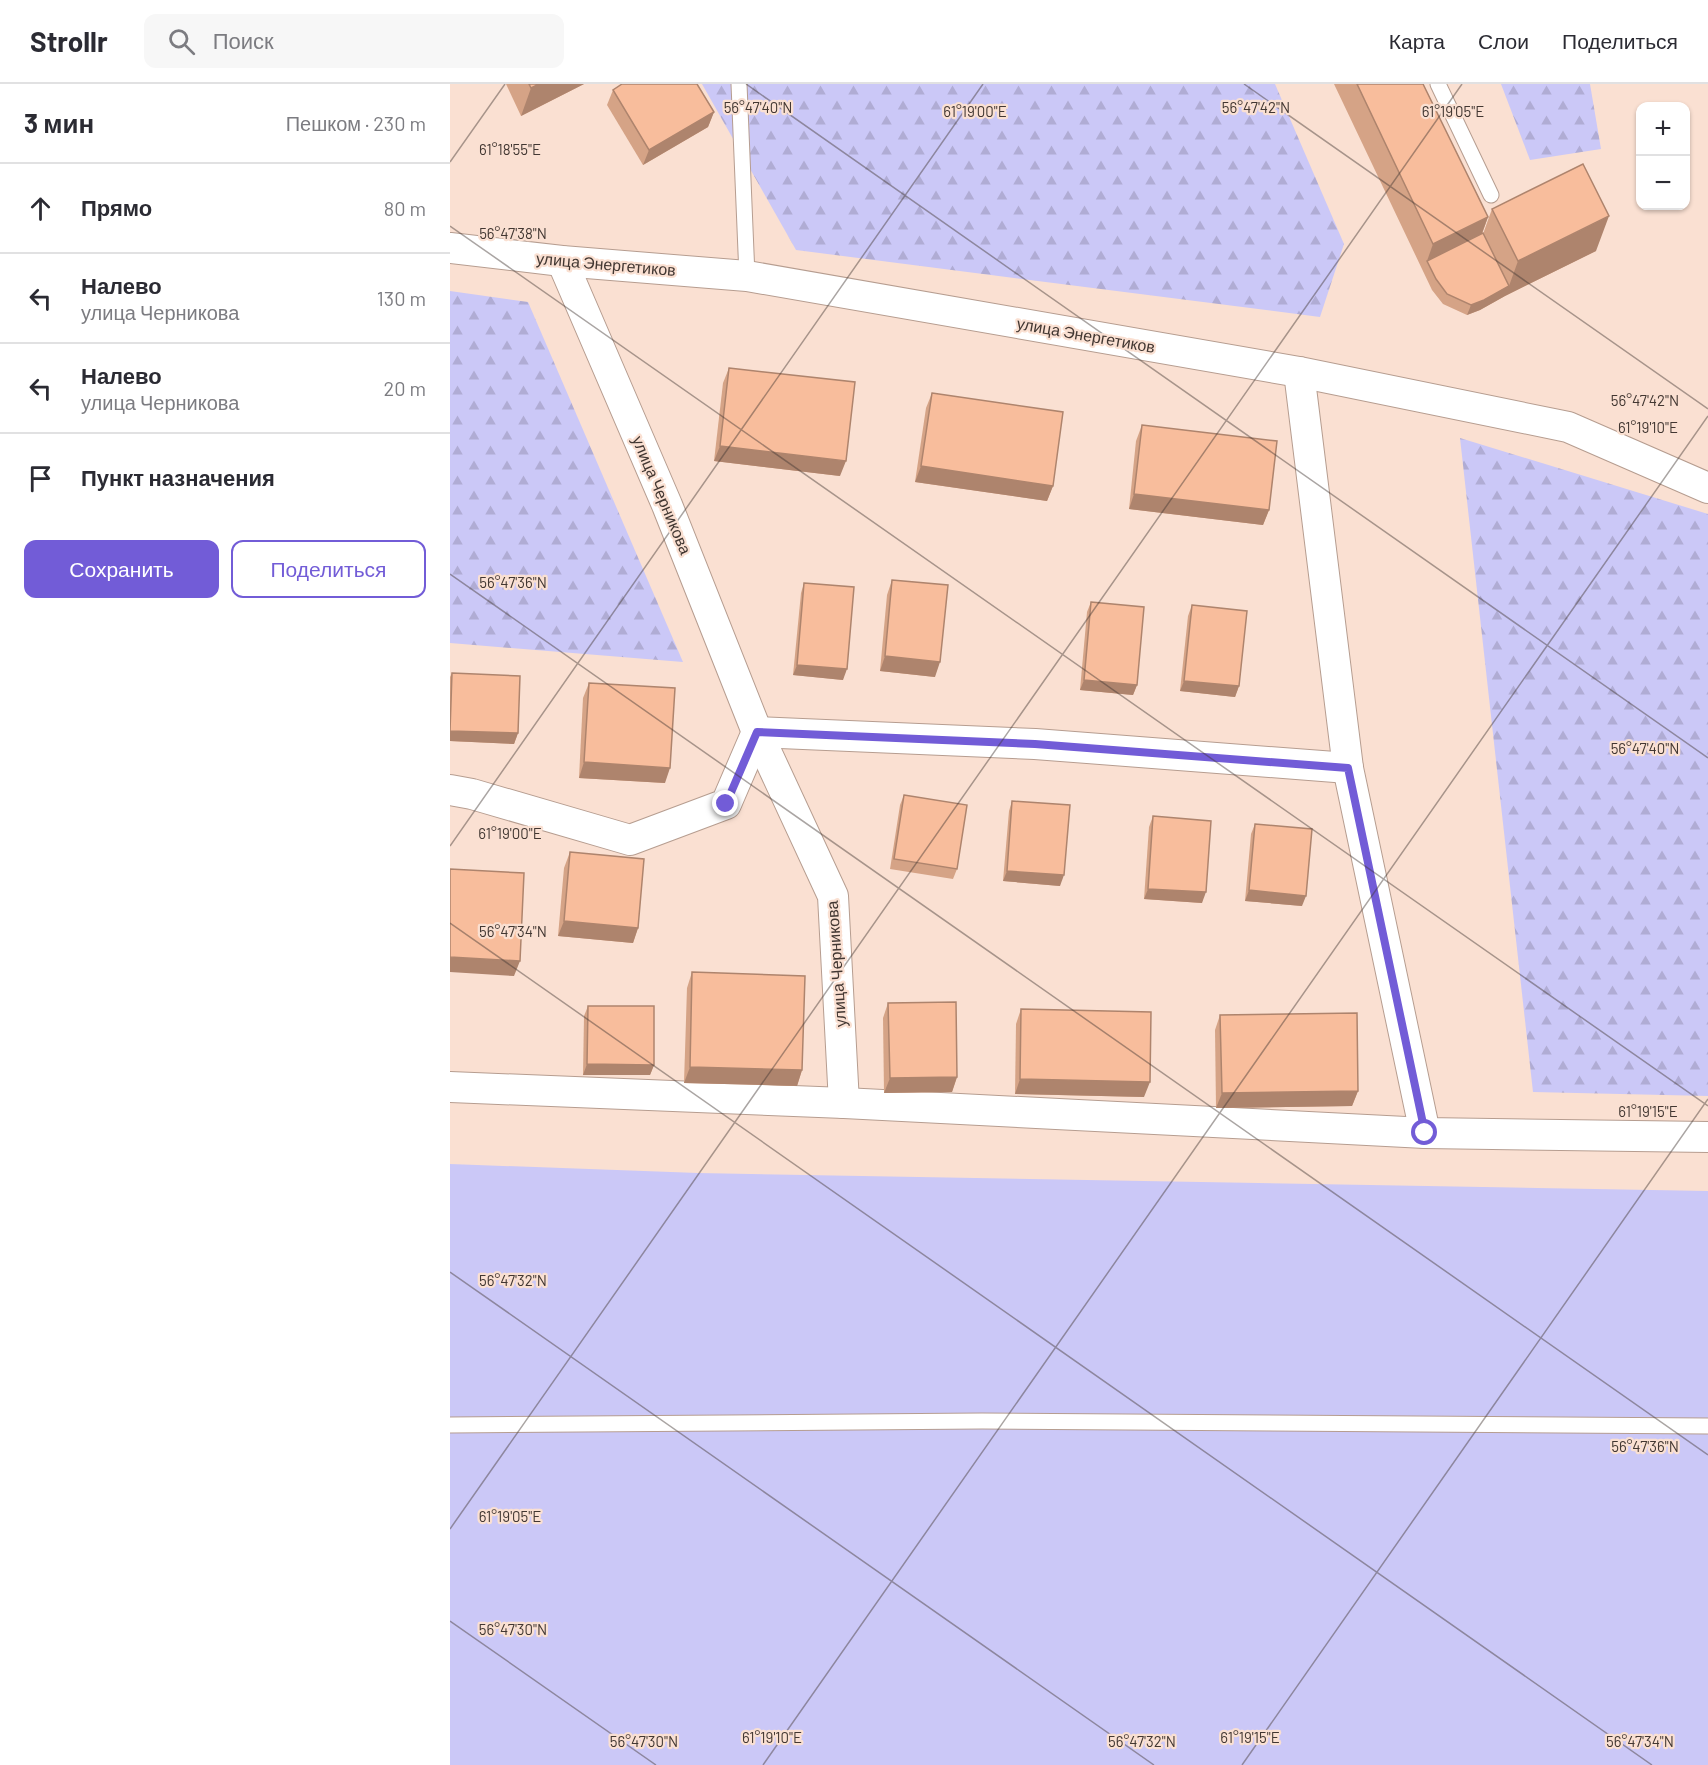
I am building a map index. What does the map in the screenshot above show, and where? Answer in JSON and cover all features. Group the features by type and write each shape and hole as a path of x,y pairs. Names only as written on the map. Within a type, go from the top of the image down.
{"street":[{"name":"улица Энергетиков","path":"450,248 562,261 747,276 1299,372 1568,427 1708,488"},
{"name":"улица Черникова","path":"562,261 667,505 757,732 833,896 844,1103"},
{"path":"1299,372 1348,768 1425,1133"},
{"path":"450,790 472,794 630,840 726,804 757,732 1035,744 1348,768"},
{"path":"450,1087 844,1103 1425,1133 1708,1137"}],"lane":[{"path":"739,84 747,276"},
{"path":"1438,84 1491,195"},
{"path":"450,1425 994,1421 1708,1426"}],"green space":[{"path":"702,84 1275,84 1344,244 1320,317 796,250"},
{"path":"1501,84 1590,84 1601,149 1530,160"},
{"path":"450,291 528,302 683,662 450,643"},
{"path":"1460,438 1708,514 1708,1096 1533,1092"},
{"path":"450,1164 698,1173 1708,1191 1708,1765 450,1765"}],"building":[{"path":"622,84 697,84 714,112 649,150 613,90"},
{"path":"1357,84 1423,84 1488,217 1433,244"},
{"path":"1583,164 1609,216 1518,261 1492,209"},
{"path":"1483,233 1509,286 1471,305 1447,294 1427,261"},
{"path":"729,368 855,382 846,461 720,446"},
{"path":"932,393 1063,412 1053,486 921,466"},
{"path":"1142,425 1277,441 1269,510 1134,494"},
{"path":"892,580 948,585 940,662 885,656"},
{"path":"804,583 854,587 847,669 797,665"},
{"path":"1091,602 1144,607 1137,685 1084,680"},
{"path":"1192,605 1247,611 1239,686 1184,681"},
{"path":"452,673 520,676 518,733 450,731"},
{"path":"589,683 675,688 670,768 584,762"},
{"path":"904,795 967,805 957,869 894,859"},
{"path":"1012,801 1070,805 1064,875 1007,871"},
{"path":"1153,816 1211,821 1206,892 1148,889"},
{"path":"1255,824 1312,829 1306,896 1249,890"},
{"path":"570,852 644,859 638,928 564,921"},
{"path":"450,869 524,873 520,961 450,957"},
{"path":"692,972 805,976 802,1070 690,1067"},
{"path":"956,1002 957,1077 890,1078 888,1003"},
{"path":"588,1006 654,1006 654,1065 587,1064"},
{"path":"1021,1009 1151,1012 1150,1082 1020,1079"},
{"path":"1357,1013 1358,1091 1222,1093 1220,1015"}],"route":[{"path":"726,804 757,732 1035,744 1348,768 1425,1133"}]}
